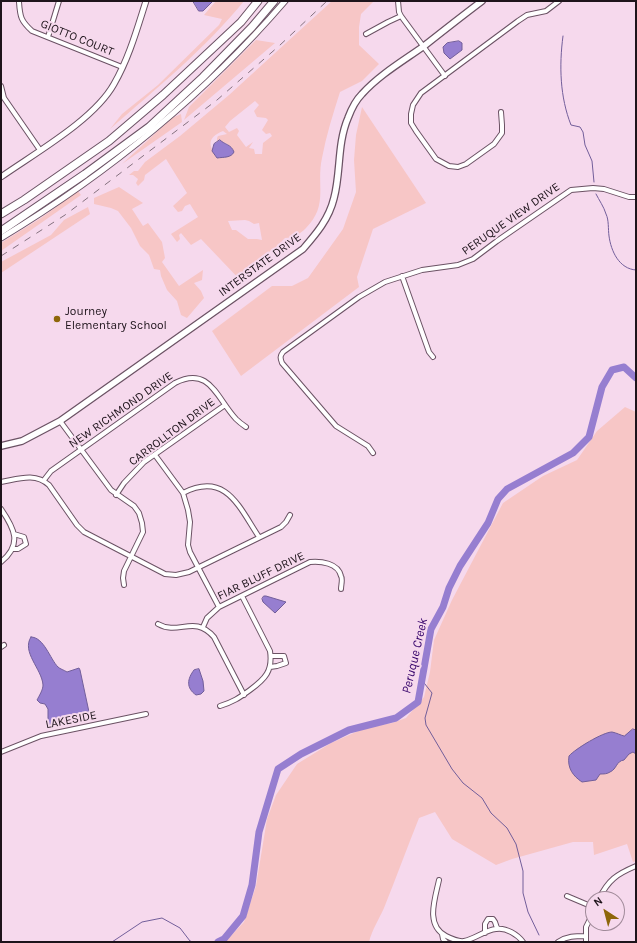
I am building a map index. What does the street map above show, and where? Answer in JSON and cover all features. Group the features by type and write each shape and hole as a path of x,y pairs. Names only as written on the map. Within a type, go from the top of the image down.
{"highway":[{"path":"1,214 24,200 109,141 174,85 241,22 258,1"},
{"path":"1,231 85,174 149,127 209,71 252,27 274,1"}],"main road":[{"name":"INTERSTATE DRIVE","path":"1,446 22,441 60,421 302,249 316,235 332,205 335,194 339,150 344,130 350,113 360,95 380,77 482,1"}],"street":[{"path":"48,37 60,1"},
{"path":"1,177 85,117 100,102 114,85 132,46 146,1"},
{"path":"1,238 72,192 129,151 186,102 220,70 285,1"},
{"path":"398,1 400,16 445,76"},
{"path":"501,112 502,133 500,137 494,144 470,162 462,166 448,166 440,162 432,155 411,123 413,105 417,97 518,20 546,11 559,1"},
{"name":"GIOTTO COURT","path":"19,2 20,16 24,23 32,31 122,66"},
{"path":"366,34 400,16"},
{"path":"1,86 4,98 40,150"},
{"name":"PERUQUE VIEW DRIVE","path":"373,453 368,446 336,426 292,375 280,358 283,352 359,297 385,282 422,270 458,265 473,260 497,241 571,190 593,188 629,197 636,197"},
{"path":"402,276 429,352 433,357"},
{"name":"NEW RICHMOND DRIVE","path":"44,480 51,471 81,449 182,379 192,378 202,380 210,384 236,420 246,427"},
{"name":"CARROLLTON DRIVE","path":"116,495 144,462 225,405"},
{"path":"60,421 111,490 116,495 134,506 139,513 142,523 142,532 124,571 124,585"},
{"path":"155,455 183,493 190,522 188,545 190,552 219,607"},
{"path":"1,482 25,477 34,477 44,480 77,525 84,532 165,574 176,575 189,572 281,527 290,515"},
{"path":"183,493 194,488 212,486 230,495 259,537"},
{"path":"1,509 11,524 15,543 11,552 1,562"},
{"path":"12,549 18,549 26,544 24,537 14,534"},
{"name":"FIAR BLUFF DRIVE","path":"203,627 207,618 219,607 310,562 319,561 327,563 338,571 342,576 341,589"},
{"path":"220,706 233,702 262,682 268,674 270,667 270,651 242,596"},
{"path":"158,624 164,628 171,629 189,626 203,627 210,632 244,695"},
{"path":"270,667 286,663 284,656 271,656"},
{"name":"LAKESIDE","path":"1,752 41,736 146,714"},
{"path":"603,891 611,880 624,871 636,866"},
{"path":"439,880 434,900 433,915 436,926 446,942"},
{"path":"567,896 585,904"},
{"path":"485,933 488,919 493,919 497,928"},
{"path":"442,934 454,941 464,941 497,928 514,934 523,942"},
{"path":"586,931 586,942"},
{"path":"558,942 563,938 571,936 586,936"}],"shaded area":[{"path":"193,1 213,1 203,11 199,11"},
{"path":"216,1 244,1 197,52 110,129 122,114 158,85 219,25 222,19 204,15"},
{"path":"332,1 374,1 361,14 359,45 379,64 362,81 340,92 322,158 320,203 317,211 313,219 304,230 299,234 285,238 271,250 242,282 201,239 191,245 181,233 179,235 180,239 177,242 171,234 198,217 190,204 185,206 182,211 178,212 173,206 187,193 166,159 145,175 144,180 138,186 136,183 138,179 133,175 129,175 134,171 138,171 145,162 180,136 229,95","holes":["255,101 259,105 254,111 257,117 266,118 268,120 262,130 266,134 270,133 272,136 263,143 262,154 255,154 254,149 249,148 253,142 246,147 237,135 239,131 237,128 229,132 225,127 230,121","223,131 227,134 218,136 217,141 226,143 232,148 217,158 212,150 211,143 214,136","245,220 254,224 259,223 262,240 248,239 236,230 232,230 228,221"]},
{"path":"256,40 275,43 184,120 189,107"},
{"path":"459,41 462,43 462,50 450,59 444,53 443,47 447,43"},
{"path":"362,107 426,203 373,229 357,277 359,287 241,376 212,331 272,286 292,286 308,278 343,229 356,192 354,160 356,135"},
{"path":"181,114 182,122 122,164 172,118"},
{"path":"220,140 233,149 233,154 227,157 217,158 212,151 214,144"},
{"path":"119,187 143,203 132,209 143,226 148,223 162,242 165,258 162,262 179,286 203,270 202,280 194,283 201,291 204,298 187,318 181,315 177,301 167,290 160,270 154,269 149,255 140,246 131,228 118,211 94,204 94,198"},
{"path":"78,191 81,195 1,251 1,243 41,218"},
{"path":"88,207 90,214 1,273 1,262 51,235 64,220"},
{"path":"625,407 636,412 636,861 633,862 627,844 594,855 593,842 573,842 496,865 452,839 435,812 419,818 369,942 225,942 244,922 256,886 267,819 276,795 297,764 331,743 365,728 392,723 406,718 424,697 430,672 434,640 452,600 503,503 543,476 577,460 597,431"},
{"path":"264,596 286,602 275,613 263,602 262,599"},
{"path":"31,637 36,638 43,644 59,668 67,672 79,668 89,712 87,715 48,726 48,709 45,704 40,703 37,700 42,691 43,685 42,679 30,655 29,643"},
{"path":"199,669 203,681 204,691 201,694 196,695 190,689 189,680 194,670"},
{"path":"633,729 636,730 636,754 633,752 629,754 624,760 619,762 612,771 607,774 600,774 596,780 582,782 573,774 569,764 569,756 577,749 589,741 608,733 612,732 624,736"}],"waterway":[{"path":"563,36 561,81 567,114 571,125 580,127 583,132 585,145 592,161 594,182"},
{"path":"596,194 607,216 610,242 614,253 621,263 630,269 636,270"},
{"name":"Peruque Creek","path":"218,942 224,939 243,916 252,885 259,832 278,769 301,754 349,730 396,718 418,702 431,629 443,607 449,588 460,566 488,523 498,499 507,489 573,453 589,437 602,387 612,370 624,367 636,378"},
{"path":"421,679 432,693 425,718 426,725 452,769 463,783 482,798 491,813 507,828 516,844 523,871 523,893 528,912 539,935"},
{"name":"Peruque Creek","path":"112,942 142,922 162,918 180,928 190,941 193,942"}],"railway":[{"path":"1,256 65,215 217,100 279,46 327,1"}],"place":[{"name":"Journey Elementary School","path":"57,319"}]}
